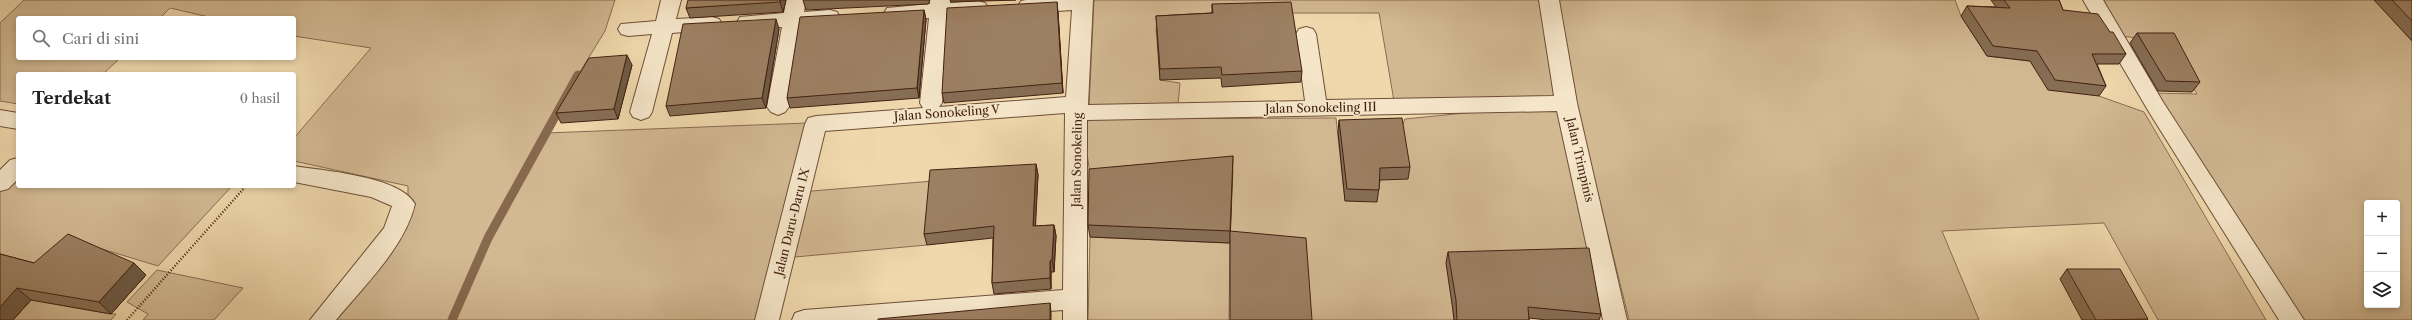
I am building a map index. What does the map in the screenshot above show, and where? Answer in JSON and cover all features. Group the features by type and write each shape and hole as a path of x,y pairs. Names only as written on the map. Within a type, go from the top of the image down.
{"street":[{"path":"642,112 671,0"},
{"name":"Jalan Trimpinis","path":"1549,0 1566,103 1615,320"},
{"path":"2093,0 2152,100 2292,320"},
{"path":"878,14 940,5 1003,7 1083,2"},
{"name":"Jalan Sonokeling","path":"1076,309 1077,109 1083,2"},
{"path":"931,103 940,5"},
{"path":"778,107 795,9"},
{"path":"628,29 664,26 795,9 847,16"},
{"path":"1306,34 1317,108"},
{"name":"Jalan Sonokeling III","path":"1077,109 1317,108 1566,103"},
{"name":"Jalan Sonokeling V","path":"816,124 1077,109"},
{"path":"0,118 16,121"},
{"name":"Jalan Daru-Daru IX","path":"767,320 786,250 816,124"},
{"path":"0,183 16,168"},
{"path":"296,174 379,190 395,195 402,199 404,204 400,220 392,234 322,320"},
{"path":"804,320 1076,309"}],"path":[{"path":"127,320 244,188"}],"shaded area":[{"path":"24,0 615,0 605,31 578,75 546,133 807,123 760,320 332,320 408,222 408,186 296,161 296,136 371,48 296,36 296,16 204,16 170,8 162,16 16,16 16,60 118,60 105,72 16,72 16,104 0,101 0,23"},
{"path":"1094,0 1539,0 1558,103 1395,107 1379,13 1290,13 1156,28 1160,80 1180,83 1178,105 1089,108"},
{"path":"1558,0 1955,0 1961,16 1987,56 2030,61 2099,96 2144,112 2266,320 2158,320 2104,223 1942,231 1979,320 1629,320 1580,120"},
{"path":"2100,0 2375,0 2412,41 2412,320 2303,320 2154,93 2197,94 2166,41 2119,36"},
{"path":"1566,103 1601,253 1453,311 1454,320 1310,320 1230,243 1229,320 1088,320 1090,237 1228,243 1230,242 1233,169 1091,181 1082,119 1336,118 1345,201 1379,180 1405,119"},
{"path":"16,176 16,188 230,188 158,266 79,242 49,272 0,262 0,192"},
{"path":"933,181 927,245 784,258 800,192"},
{"path":"157,270 243,288 214,320 143,320 148,314 127,302"},
{"path":"31,300 116,314 111,320 13,320"}],"building":[{"path":"688,0 780,0 780,2 686,8"},
{"path":"2004,0 2059,0 2063,10 2098,14 2110,32 2113,32 2126,54 2092,54 2106,86 2055,80 2037,51 1993,46 1967,6 2010,8"},
{"path":"2392,0 2412,0 2412,21"},
{"path":"1057,2 1062,83 942,93 947,8"},
{"path":"1291,2 1302,71 1222,75 1221,67 1160,69 1156,16 1213,13 1212,4"},
{"path":"924,10 917,88 787,98 800,17"},
{"path":"776,19 762,98 666,106 683,24"},
{"path":"2137,33 2174,33 2200,82 2166,81"},
{"path":"627,55 614,109 556,113 589,58"},
{"path":"1402,118 1410,167 1380,168 1379,190 1347,189 1339,120"},
{"path":"1233,156 1230,231 1088,225 1089,169"},
{"path":"1036,164 1033,226 1054,225 1052,260 1050,261 1050,278 992,283 994,226 924,234 930,170"},
{"path":"1230,231 1306,238 1312,320 1230,320"},
{"path":"68,234 134,263 99,302 17,288 0,307 0,254 34,263"},
{"path":"1589,248 1601,314 1528,307 1529,320 1457,320 1456,300 1448,252"},
{"path":"2067,269 2120,269 2148,319 2096,320"},
{"path":"1050,303 1050,320 878,320 878,319"}],"waterway":[{"path":"452,320 488,238 578,75"}]}
